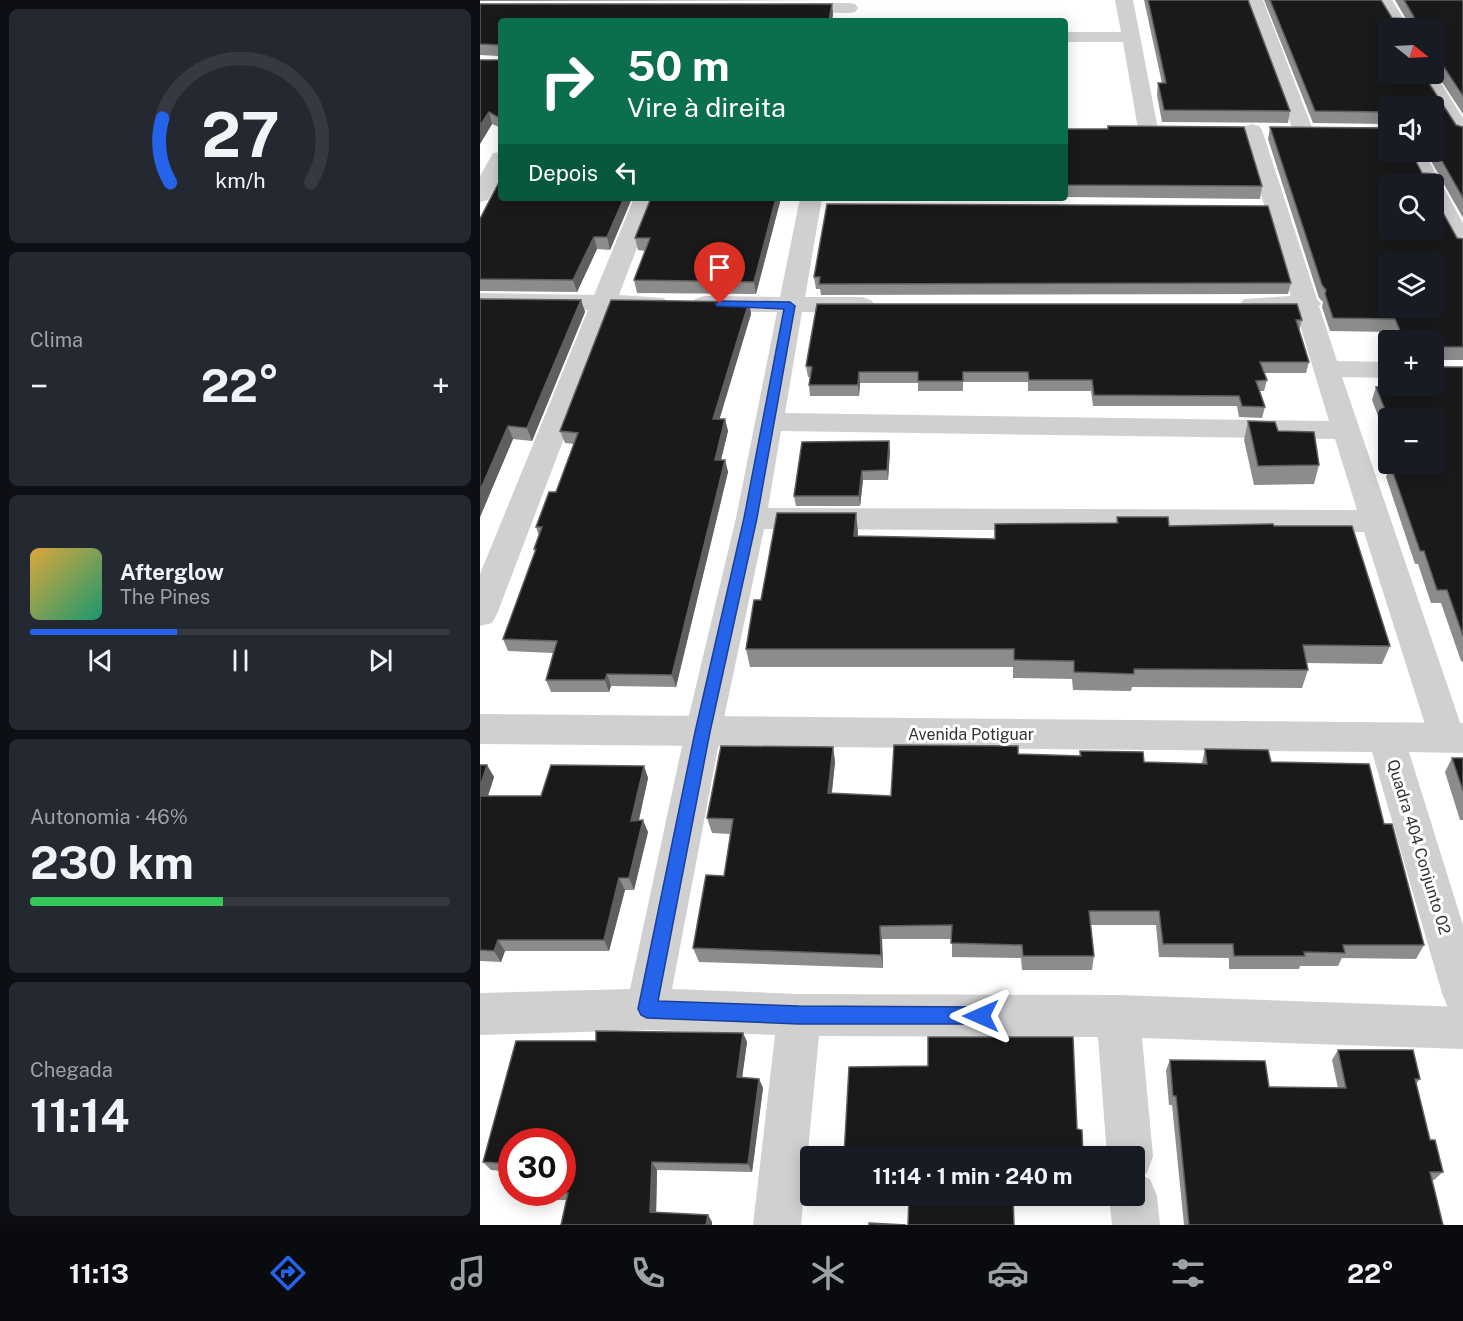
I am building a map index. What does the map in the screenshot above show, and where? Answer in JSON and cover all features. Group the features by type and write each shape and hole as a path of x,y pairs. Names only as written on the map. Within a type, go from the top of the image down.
{"street":[{"path":"1124,0 1148,129"},
{"path":"1254,0 1303,130"},
{"path":"1383,0 1394,18"},
{"path":"766,8 849,10"},
{"path":"1068,37 1131,37"},
{"path":"1432,84 1462,132"},
{"path":"1124,129 1171,130"},
{"path":"1325,131 1259,130 1265,208 1308,304 1326,369 1377,521 1455,738"},
{"path":"1444,132 1462,132"},
{"path":"480,195 498,163"},
{"path":"480,614 644,201"},
{"path":"647,1009 703,732 751,518 790,306 818,203"},
{"path":"1444,209 1463,244"},
{"path":"480,301 790,306 884,305"},
{"path":"1226,304 1308,304"},
{"path":"1326,369 1378,370"},
{"path":"769,423 1347,430"},
{"path":"751,518 1377,521"},
{"name":"Avenida Potiguar","path":"480,729 1455,738"},
{"name":"Quadra 404 Conjunto 02","path":"1386,736 1463,993"},
{"path":"480,1015 647,1009 799,1015 1118,1016 1463,1028"},
{"path":"777,1225 799,1015"},
{"path":"1118,1016 1129,1146"},
{"path":"1134,1206 1136,1225"}],"building":[{"path":"1148,0 1248,0 1290,111 1164,110 1158,83 1166,83"},
{"path":"1270,0 1381,0 1392,18 1378,18 1378,84 1429,84 1437,96 1378,96 1378,112 1315,111"},
{"path":"1404,0 1463,0 1463,96 1444,67 1444,18 1413,18"},
{"path":"480,4 832,4 830,18 498,18 498,45 480,44"},
{"path":"480,60 498,60 498,117 489,112 480,126"},
{"path":"1444,106 1456,125 1463,127 1463,198 1443,162"},
{"path":"1108,126 1244,127 1262,186 1068,185 1068,129 1108,129"},
{"path":"1270,127 1378,128 1378,162 1416,162 1422,173 1436,174 1378,174 1378,240 1444,240 1444,214 1457,238 1463,239 1463,347 1444,347 1444,330 1400,330 1395,319 1333,318 1325,294 1326,290 1322,285"},
{"path":"498,184 498,201 623,201 607,237 594,237 573,280 480,279 480,219"},
{"path":"650,201 775,201 754,282 634,280 650,238 635,238"},
{"path":"827,204 1268,206 1291,283 819,284 820,277 814,277"},
{"path":"480,299 581,300 527,428 508,426 480,491"},
{"path":"611,300 749,302 713,419 725,419 715,460 725,460 672,675 607,674 605,680 546,680 557,641 503,639 536,549 534,549 542,527 536,527 549,492 556,492 578,433 560,431"},
{"path":"817,304 1297,304 1302,320 1296,320 1309,362 1260,362 1267,380 1256,381 1265,407 1242,406 1239,396 1094,395 1092,380 1029,380 1028,372 963,372 963,381 918,381 918,372 859,372 858,385 809,385 812,367 806,366"},
{"path":"1444,367 1463,367 1463,636 1447,590 1437,590 1424,551 1420,551 1393,474 1444,474 1444,408 1384,408 1380,396 1444,396"},
{"path":"1248,421 1275,422 1278,431 1314,432 1319,465 1258,466"},
{"path":"889,441 887,470 862,471 859,496 794,496 802,442"},
{"path":"777,513 856,513 854,536 995,539 995,524 1118,523 1117,517 1168,517 1169,526 1273,524 1274,526 1352,526 1390,646 1303,645 1308,670 1134,669 1134,674 1074,672 1074,661 1014,660 1014,649 746,649 754,600 761,600"},
{"path":"894,745 1018,746 1018,754 1081,756 1080,751 1143,752 1144,762 1207,764 1205,749 1268,750 1271,762 1369,764 1384,824 1392,824 1424,945 1343,945 1345,953 1304,952 1305,956 1234,956 1233,944 1163,944 1159,911 1089,911 1094,956 1023,956 1022,945 951,943 952,925 880,926 881,955 693,948 706,875 724,876 733,819 707,818 721,746 833,747 828,793 891,796"},
{"path":"1452,758 1463,758 1463,791"},
{"path":"480,765 487,765 480,787"},
{"path":"551,765 644,766 631,821 643,820 629,878 619,878 604,940 498,940 494,951 480,950 480,796 541,796"},
{"path":"596,1031 743,1033 737,1077 759,1079 748,1164 652,1162 650,1212 708,1215 706,1225 561,1225 565,1206 576,1206 576,1128 498,1128 498,1163 483,1162 516,1041 596,1041"},
{"path":"928,1037 1073,1037 1077,1129 1082,1130 1083,1146 845,1146 849,1067 928,1066"},
{"path":"1338,1050 1413,1050 1420,1079 1415,1079 1430,1140 1435,1140 1443,1172 1430,1172 1443,1225 1189,1225 1176,1096 1173,1096 1170,1060 1265,1061 1269,1087 1346,1088"},
{"path":"909,1206 1013,1206 1014,1225 908,1225"},
{"path":"869,1223 906,1225 869,1225"}],"route":[{"path":"720,304 790,306 751,518 703,732 647,1009 799,1015 981,1016"}]}
